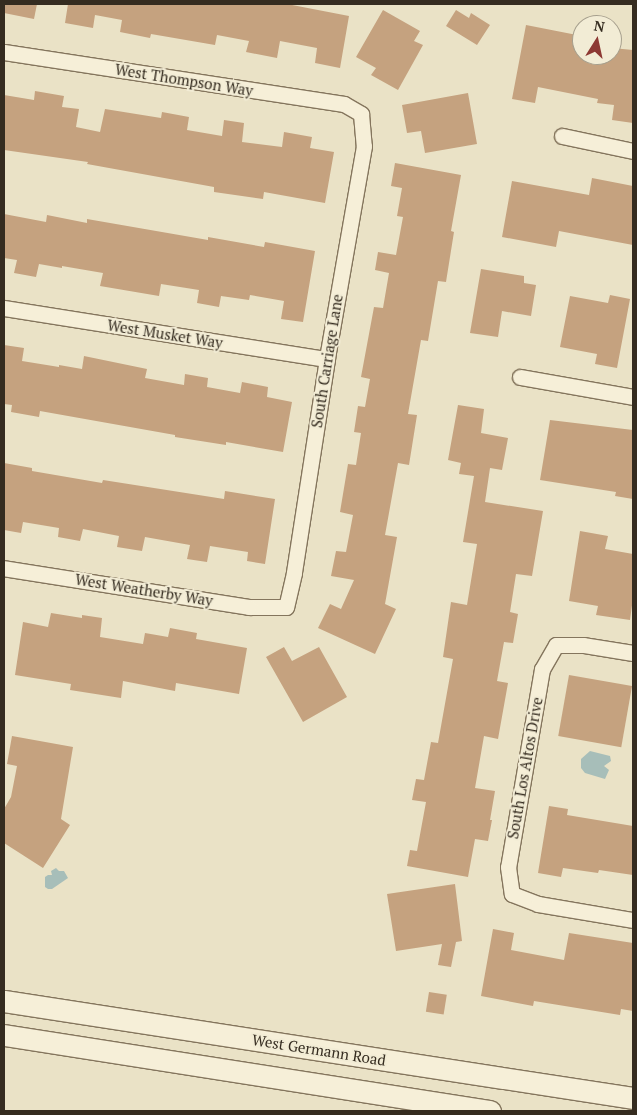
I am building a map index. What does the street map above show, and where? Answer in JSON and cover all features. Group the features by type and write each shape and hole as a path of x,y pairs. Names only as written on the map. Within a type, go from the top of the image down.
{"main road":[{"name":"West Germann Road","path":"4,1001 633,1098"},
{"path":"4,1036 490,1111"}],"street":[{"name":"West Thompson Way","path":"4,52 344,104 361,114"},
{"name":"South Carriage Lane","path":"286,606 294,574 327,359 364,146 361,114"},
{"path":"562,136 633,151"},
{"name":"West Musket Way","path":"4,308 327,359"},
{"path":"520,377 633,397"},
{"name":"West Weatherby Way","path":"4,568 250,607 286,606"},
{"name":"South Los Altos Drive","path":"633,653 583,644 556,644 542,669 508,868 512,894 538,904 633,920"}],"water":[{"path":"590,751 610,756 611,761 604,766 609,770 605,779 585,773 581,768 581,759"},
{"path":"56,868 59,871 64,871 68,878 52,889 48,889 45,887 45,877 52,875 51,871"}],"building":[{"path":"4,4 37,4 34,19 4,13"},
{"path":"68,4 287,4 349,16 340,68 315,63 317,48 280,41 277,58 246,52 249,41 217,35 215,45 151,34 150,38 120,32 122,20 95,15 93,28 65,23"},
{"path":"383,10 420,31 414,41 423,45 398,90 371,75 376,68 356,57"},
{"path":"456,10 469,18 471,13 490,25 477,45 446,26"},
{"path":"526,25 572,34 572,65 622,65 622,49 633,50 633,123 612,120 614,105 597,103 598,99 538,87 535,103 512,99"},
{"path":"35,91 64,96 62,107 79,109 76,127 100,132 105,109 161,118 162,112 189,117 187,130 222,136 224,120 244,123 242,142 282,147 284,132 312,137 310,148 334,152 325,203 264,192 263,199 214,192 214,187 87,164 88,162 4,150 4,95 34,100"},
{"path":"468,93 477,144 425,153 421,131 407,133 402,105"},
{"path":"395,163 461,175 451,231 454,232 446,282 438,281 428,341 421,340 408,414 417,415 409,465 398,463 385,535 397,537 385,604 396,609 375,654 318,628 330,604 341,609 354,580 331,576 336,551 346,552 353,515 340,512 348,464 356,465 361,433 354,432 358,406 365,407 370,379 361,377 374,307 383,308 389,273 375,270 378,252 396,255 403,217 397,216 402,188 391,186"},
{"path":"592,178 633,186 633,245 559,231 556,247 502,237 512,181 589,195"},
{"path":"4,214 46,222 47,215 87,223 87,219 208,240 208,237 264,247 265,242 315,251 303,322 281,319 284,301 250,295 249,300 221,296 219,307 197,303 199,290 161,284 159,296 100,286 103,273 62,266 62,268 39,264 36,277 14,273 17,260 4,258"},
{"path":"481,269 524,276 524,283 536,285 531,316 502,311 498,337 470,333"},
{"path":"610,295 630,299 617,368 595,364 597,354 560,347 570,296 608,303"},
{"path":"4,345 24,348 22,361 59,367 59,365 82,369 84,356 147,369 145,378 184,385 185,374 208,378 207,387 240,393 242,382 268,387 267,397 292,402 283,452 226,442 226,445 175,437 175,435 40,411 39,417 11,412 12,405 4,404"},
{"path":"458,405 484,409 481,433 508,438 502,470 490,468 485,502 543,511 532,576 516,574 510,612 518,614 513,643 504,642 497,681 508,683 498,739 484,736 475,788 495,791 490,820 492,820 488,841 475,839 468,877 407,866 410,850 417,851 426,802 412,800 416,779 424,780 431,742 438,743 453,659 443,657 451,602 467,605 477,544 463,542 474,476 459,474 461,463 448,460"},
{"path":"550,420 633,430 633,499 615,496 616,492 540,480"},
{"path":"4,463 32,468 32,471 102,483 103,480 224,499 225,491 275,499 265,564 247,561 248,552 210,546 207,562 187,559 190,545 145,537 142,551 117,547 119,536 83,529 80,541 58,537 59,528 23,522 21,533 4,530"},
{"path":"580,531 608,536 605,549 633,554 633,598 630,620 596,615 598,606 569,601"},
{"path":"51,613 82,618 82,615 102,618 100,637 143,644 145,633 168,637 170,628 197,633 196,639 247,648 239,694 176,683 175,691 123,681 121,698 70,690 71,684 15,675 23,622 48,627"},
{"path":"284,647 292,661 319,647 347,697 303,722 266,657"},
{"path":"569,675 632,686 621,747 558,736"},
{"path":"12,736 73,747 61,819 70,825 43,868 4,843 4,809 11,797 17,766 7,764"},
{"path":"549,806 568,809 567,815 633,826 633,875 599,870 598,873 563,868 561,877 538,873"},
{"path":"455,884 462,941 456,942 451,967 438,965 442,944 396,951 387,894"},
{"path":"493,929 514,933 511,950 564,960 569,933 633,943 633,1011 621,1009 620,1015 534,1001 533,1006 481,996"},
{"path":"429,992 447,995 444,1015 426,1012"}]}
